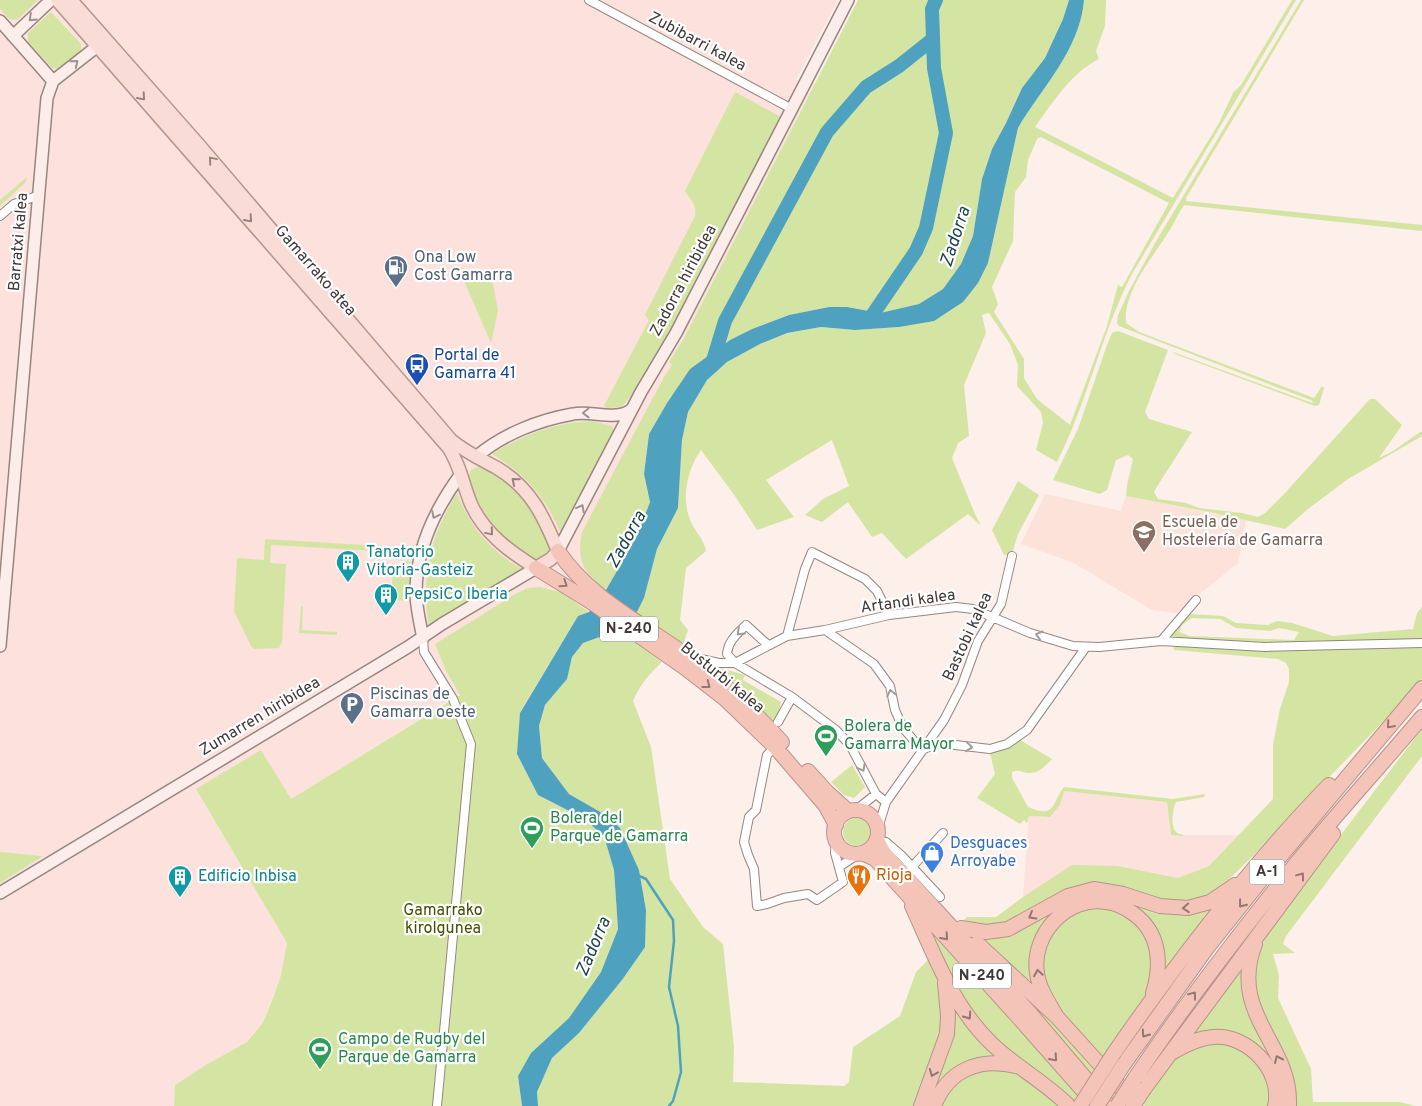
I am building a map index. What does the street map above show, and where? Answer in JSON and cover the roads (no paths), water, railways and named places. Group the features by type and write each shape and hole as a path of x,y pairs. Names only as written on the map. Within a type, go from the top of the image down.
{"highway":[{"name":"Busturbi kalea","path":"558,551 594,598"},
{"name":"Busturbi kalea","path":"536,568 594,598 670,651 725,699 825,804 836,832"},
{"name":"Busturbi kalea","path":"670,651 689,656 734,693 763,721 827,792 852,811"},
{"name":"A-1","path":"1096,1106 1207,948 1274,864 1422,688"},
{"name":"A-1","path":"1117,1106 1176,1018 1278,885 1422,717"},
{"path":"1133,1106 1168,1055 1406,736"},
{"path":"1080,1106 1150,1000 1244,880 1320,794 1344,770 1362,758"},
{"path":"836,832 838,819 852,811"},
{"name":"N-240","path":"852,811 863,811 875,820 883,852 1030,1012 1110,1106"},
{"name":"N-240","path":"836,832 839,846 852,853 861,853 875,859 1096,1106"},
{"path":"861,853 871,848 878,837"},
{"path":"961,928 986,932 1008,929 1068,896 1094,889 1123,894 1160,906 1188,908 1210,902 1244,880"},
{"path":"907,894 943,974 975,1025 991,1044 1054,1091 1069,1106"},
{"path":"1057,1017 1040,984 1036,967 1038,949 1043,936 1058,918 1079,905 1094,902 1112,903 1128,910 1147,926 1157,950 1159,964 1150,1000"},
{"path":"939,912 961,928 1057,1017 1138,1106"},
{"path":"1258,934 1249,964 1249,995 1256,1016 1285,1073 1289,1088 1289,1106"},
{"path":"921,1106 947,1034 948,1016 943,974"},
{"path":"1168,1055 1186,1045 1214,1037 1239,1042 1248,1047 1265,1063 1275,1087 1276,1106"},
{"path":"934,1106 940,1092 947,1083 966,1069 992,1062 1018,1066"}],"main road":[{"name":"Gamarrako atea","path":"57,0 102,43 199,145 452,440 462,450 499,469 524,490 543,515 558,551"},
{"name":"Gamarrako atea","path":"71,0 102,43 448,447 455,458 471,504 482,523 494,538 536,568"},
{"path":"461,474 476,457"},
{"name":"Zadorra hiribidea","path":"536,568 552,559 558,551"}],"street":[{"path":"13,36 51,0"},
{"name":"Zubibarri kalea","path":"590,0 792,108"},
{"name":"Zadorra hiribidea","path":"558,551 632,409 676,333 848,0"},
{"path":"0,21 53,81 102,43"},
{"name":"Barratxi kalea","path":"0,646 47,98 53,81"},
{"path":"0,216 14,204 40,195"},
{"path":"476,457 499,441 535,424 576,413 590,412 625,415 632,409"},
{"path":"609,415 619,426 621,432"},
{"path":"435,1104 471,744 453,699 424,652 416,596 420,558 430,524 446,494 461,474"},
{"path":"787,636 805,569 812,552 865,579 877,591 889,615"},
{"name":"Bastobi kalea","path":"878,837 886,802 944,720 962,686 978,641 1001,604 1012,556"},
{"name":"Zumarren hiribidea","path":"0,893 536,568"},
{"path":"1162,641 1196,600"},
{"name":"Artandi kalea","path":"735,663 787,636 825,630 889,615 956,607 973,609 1073,646 1099,647 1162,641 1265,647 1422,643"},
{"path":"768,645 746,625 731,640 728,654 735,663 792,697 836,730 850,745 876,794 886,802"},
{"path":"825,630 874,664 890,686 895,710 903,728 922,750 938,743 990,749 1007,744 1027,730 1086,647"},
{"path":"689,656 719,663 735,663"},
{"path":"778,722 792,697"},
{"path":"772,749 767,756 756,810 749,817 744,842 754,869 757,906 784,898 808,894 816,900 843,882 835,853 836,832"},
{"path":"852,811 876,794"},
{"path":"911,868 943,834"},
{"path":"878,837 901,855 911,868 940,897"},
{"path":"838,867 861,853"}],"water":[{"path":"1069,0 1084,0 1081,18 1068,52 1018,128 988,263 978,283 963,302 934,321 899,327 855,330 821,327 787,333 760,344 727,362 707,380 688,412 682,440 678,508 657,549 644,598 630,626 583,643 572,657 567,679 545,705 539,726 542,758 569,794 609,817 620,828 639,870 646,910 645,947 622,980 579,1033 552,1058 537,1092 538,1106 522,1106 518,1076 531,1053 569,1018 601,972 618,929 614,870 604,836 583,818 538,795 517,754 520,713 578,616 589,612 606,590 637,536 650,502 644,474 649,434 690,369 730,340 752,329 789,315 829,307 847,307 880,313 919,304 943,289 961,264 973,236 982,179 992,149 1022,88 1045,58 1063,19"}],"waterway":[{"path":"869,320 916,251 926,228 946,133 934,68 932,9 936,0"},
{"path":"711,367 725,321 827,132 866,87 899,66 933,39"},
{"path":"637,875 646,879 673,920 674,941 669,987 678,1026 681,1072 673,1101 669,1106"}],"place":[{"name":"Ona Low Cost Gamarra","path":"396,288"},
{"name":"Portal de Gamarra 41","path":"417,386"},
{"name":"Escuela de Hostelería de Gamarra","path":"1144,553"},
{"name":"Tanatorio Vitoria-Gasteiz","path":"348,583"},
{"name":"PepsiCo Iberia","path":"386,616"},
{"name":"Piscinas de Gamarra oeste","path":"352,725"},
{"name":"Bolera de Gamarra Mayor","path":"826,757"},
{"name":"Bolera del Parque de Gamarra","path":"532,849"},
{"name":"Desguaces Arroyabe","path":"932,874"},
{"name":"Rioja","path":"859,897"},
{"name":"Edificio Inbisa","path":"180,898"},
{"name":"Campo de Rugby del Parque de Gamarra","path":"320,1070"}],"water label":[{"name":"Zadorra","path":"956,237"},
{"name":"Zadorra","path":"627,540"},
{"name":"Zadorra","path":"594,947"}],"park label":[{"name":"Gamarrako kirolgunea","path":"443,920"}]}
